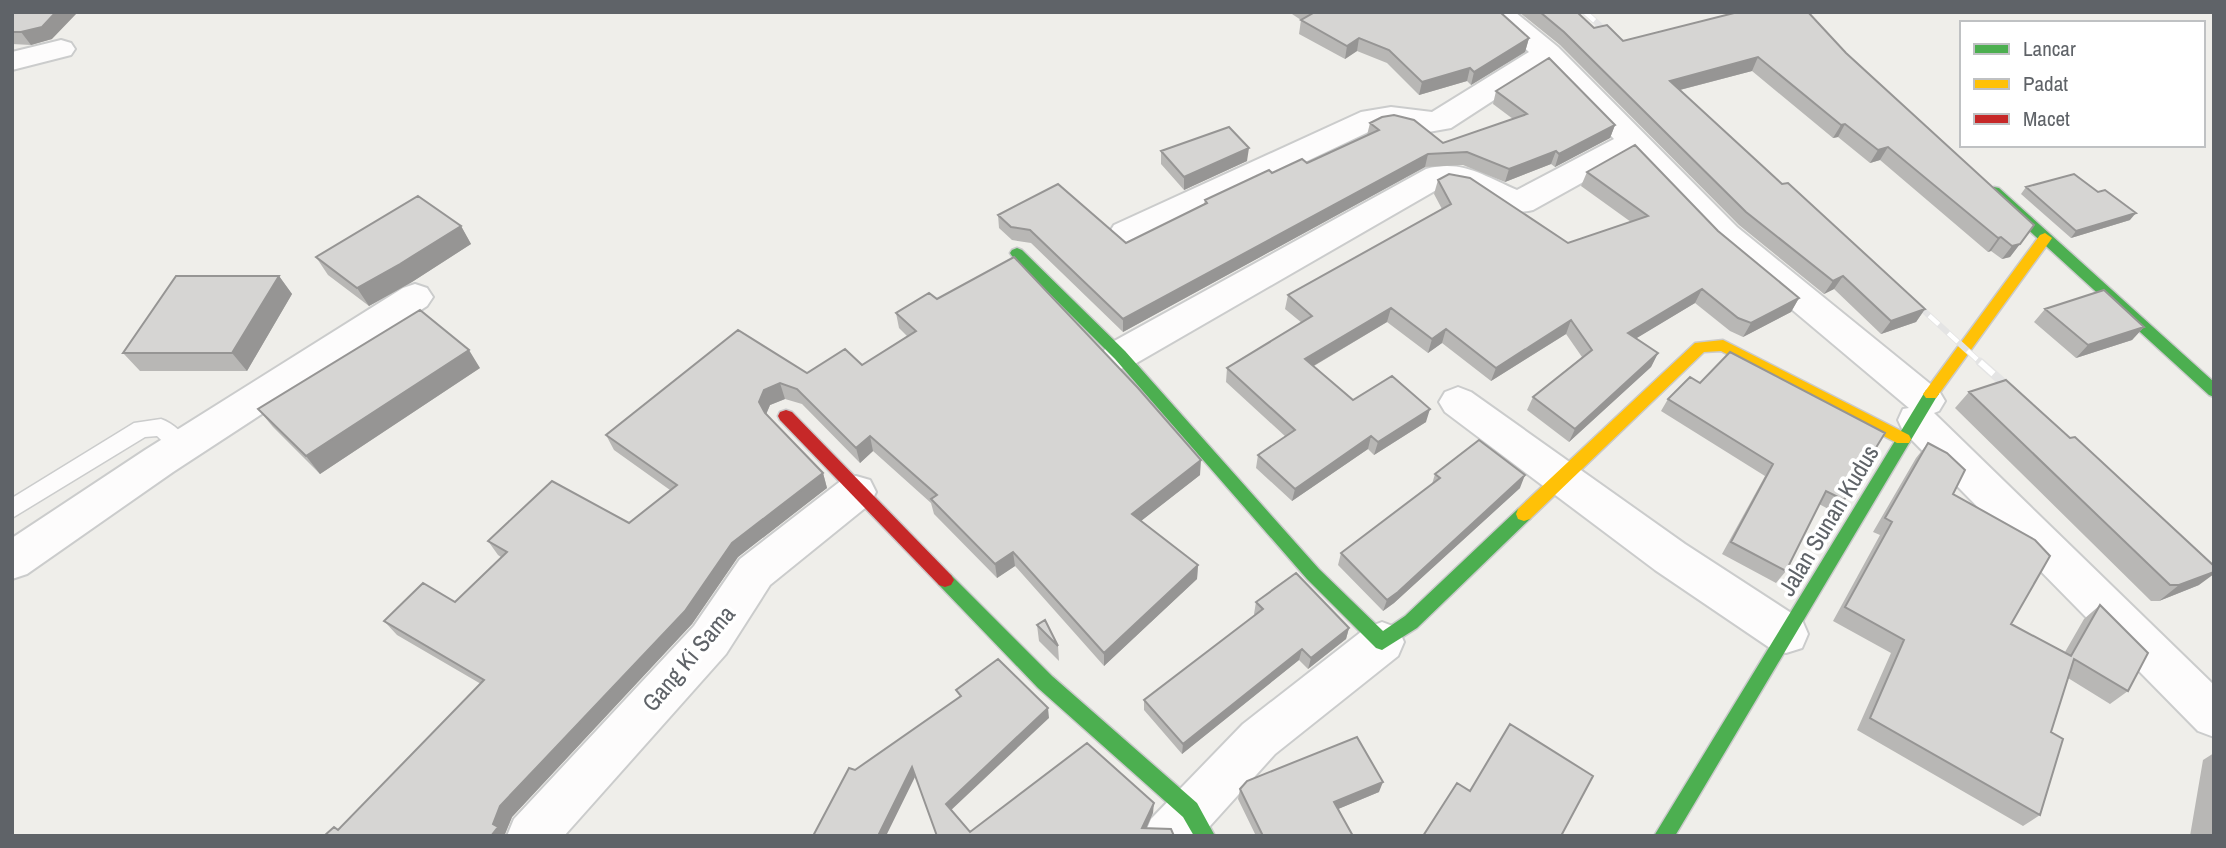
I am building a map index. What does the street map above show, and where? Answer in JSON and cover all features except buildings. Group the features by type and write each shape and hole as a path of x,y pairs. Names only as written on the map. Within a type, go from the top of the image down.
{"main road":[{"path":"1984,181 2214,391"},
{"name":"Jalan Sunan Kudus","path":"1664,836 1915,420 2045,238"},
{"path":"1017,253 1120,355 1233,487 1350,613 1382,642 1411,622 1565,479 1700,347 1723,345 1915,420"},
{"path":"786,416 856,492 1188,827"}],"street":[{"path":"1498,12 1548,53 1726,236 2214,716"},
{"path":"12,61 61,49"},
{"path":"1126,233 1372,120 1391,116 1423,123 1440,121 1489,87 1548,53"},
{"path":"1120,355 1437,176 1452,172 1468,177 1508,201 1521,202 1632,142"},
{"path":"12,561 181,447 415,297"},
{"path":"1458,402 1670,557 1786,634"},
{"name":"Gang Ki Sama","path":"531,836 710,640 755,572 856,492"},
{"path":"1188,827 1259,739 1382,642"}],"lane":[{"path":"12,509 141,429 161,427 181,447"}],"railway":[{"path":"1585,12 1616,40"},
{"path":"1910,298 1982,364"},
{"path":"1980,362 2017,395"}],"traffic: fast":[{"path":"1994,191 2214,391"},
{"path":"1017,253 1120,355 1313,574 1382,642 1411,622 1524,514"},
{"path":"1664,836 1931,394"},
{"path":"945,580 1045,682 1190,810 1205,836"}],"traffic: slow":[{"path":"1931,394 2045,238"},
{"path":"1524,514 1700,347 1723,345 1903,439"}],"traffic: jam":[{"path":"786,416 945,580"}]}
